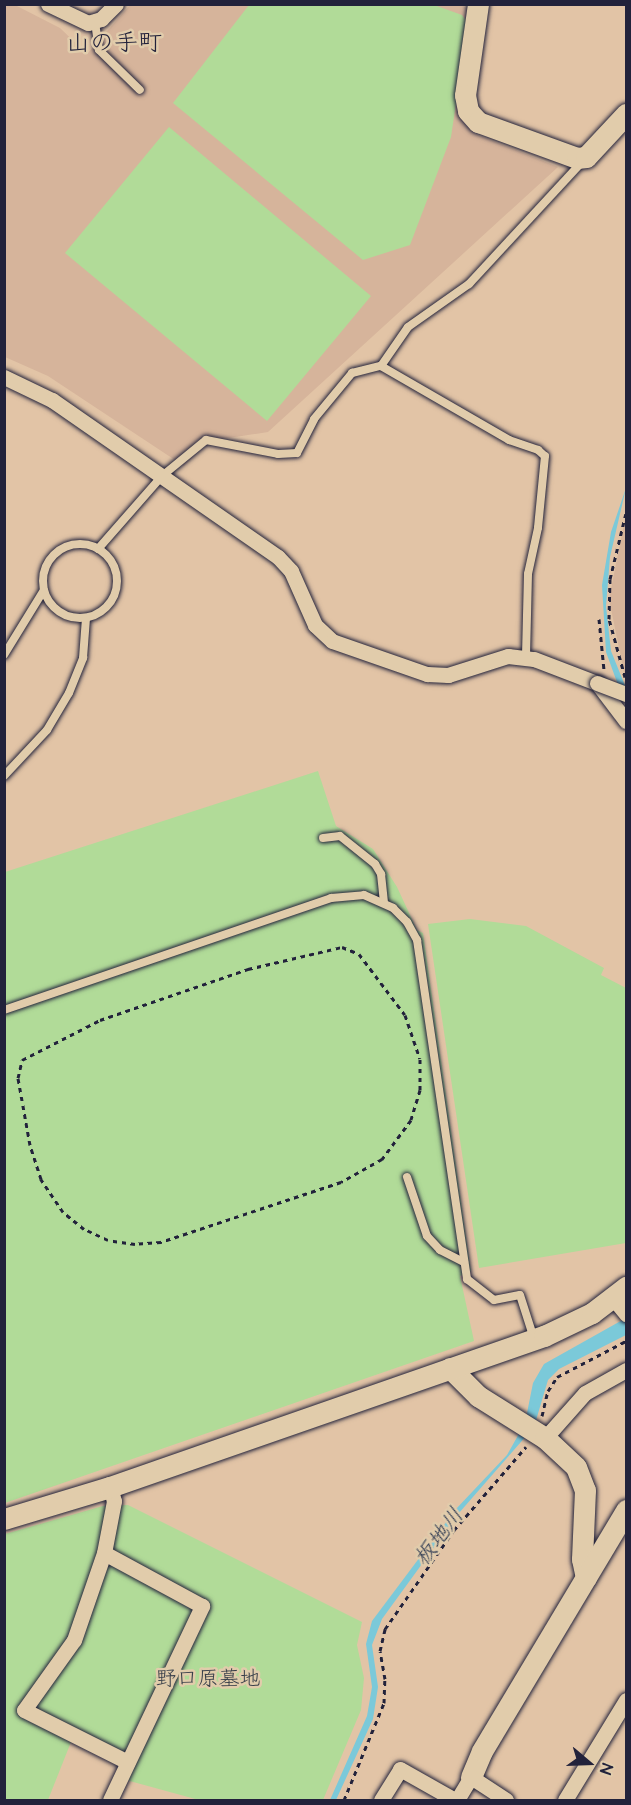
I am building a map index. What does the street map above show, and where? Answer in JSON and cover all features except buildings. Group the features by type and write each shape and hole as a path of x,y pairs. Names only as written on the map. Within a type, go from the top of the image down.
{"street":[{"path":"48,4 82,23 94,22 116,4"},
{"path":"478,4 465,95 471,115 484,125 562,155 586,157 627,114"},
{"path":"4,376 52,400 283,561 315,626 337,644 437,675 508,656 526,657 598,678 627,694"},
{"path":"598,678 627,721"},
{"path":"4,1519 110,1487 534,1339 622,1302"},
{"path":"450,1368 478,1396 567,1455 583,1479 582,1559 586,1578"},
{"path":"537,1434 580,1397 627,1370"},
{"path":"110,1487 114,1501 104,1553 74,1640 24,1710 128,1762"},
{"path":"381,1800 400,1769 456,1800 471,1777 482,1750 627,1510"},
{"path":"104,1553 202,1606 110,1800"},
{"path":"565,1800 627,1700"},
{"path":"471,1777 506,1800"}],"lane":[{"path":"94,22 99,50 140,90"},
{"path":"98,549 162,476 206,440 278,454 297,453 314,418 352,373 381,366 408,327 469,284 586,157"},
{"path":"381,366 509,440 538,450 545,456 538,528 528,574 526,657"},
{"path":"4,655 44,590 46,565 54,555 76,544 98,549 110,559 117,583 108,606 86,618 64,615 55,609 44,590"},
{"path":"4,776 47,730 69,693 83,658 86,618"},
{"path":"323,838 340,836 375,864 381,874 384,902"},
{"path":"4,1010 332,897 353,894 384,902 407,922 417,940 467,1279 494,1300 520,1295 534,1339"},
{"path":"407,1177 427,1236 440,1250 464,1262"}],"path":[{"path":"627,513 610,579 609,619 620,669 627,681"},
{"path":"598,678 606,669 599,619"},
{"path":"342,947 358,954 405,1015 417,1044 421,1075 417,1106 407,1127 394,1147 369,1168 175,1239 135,1244 108,1240 84,1229 54,1202 41,1179 30,1145 18,1078 19,1066 28,1055 100,1020 248,969 342,947"},
{"path":"344,1800 384,1703 385,1679 380,1651 385,1629 454,1530 520,1457 537,1434 548,1391 557,1377 627,1341"}],"shaded area":[{"path":"5,5 15,5 60,28 87,54 130,5 462,5 470,11 461,111 475,134 558,167 268,432 209,441 184,466 48,376 5,357"},
{"path":"626,514 626,682 609,599"}],"green space":[{"path":"249,5 434,5 462,15 468,23 451,137 410,245 363,260 173,103"},
{"path":"169,127 371,296 267,421 65,253"},
{"path":"318,771 336,826 373,849 397,887 417,930 423,933 471,1271 460,1276 474,1341 5,1503 5,872"},
{"path":"470,919 526,926 604,968 601,975 626,988 626,1243 479,1268 428,924"},
{"name":"野口原墓地","path":"128,1505 362,1622 357,1645 364,1678 361,1710 323,1800 199,1800 126,1780 124,1766 71,1742 48,1800 5,1800 5,1534 103,1506"}],"water":[{"path":"626,488 610,557 606,606 611,651 626,688 618,685 606,652 602,585 611,532"},
{"name":"板地川","path":"626,1318 626,1335 559,1369 548,1380 534,1427 459,1513 382,1619 372,1645 378,1687 373,1719 336,1800 330,1800 367,1716 372,1687 366,1644 372,1621 456,1509 507,1455 525,1423 533,1383 544,1364"}],"district":[{"name":"山の手町","path":"114,44"}]}
